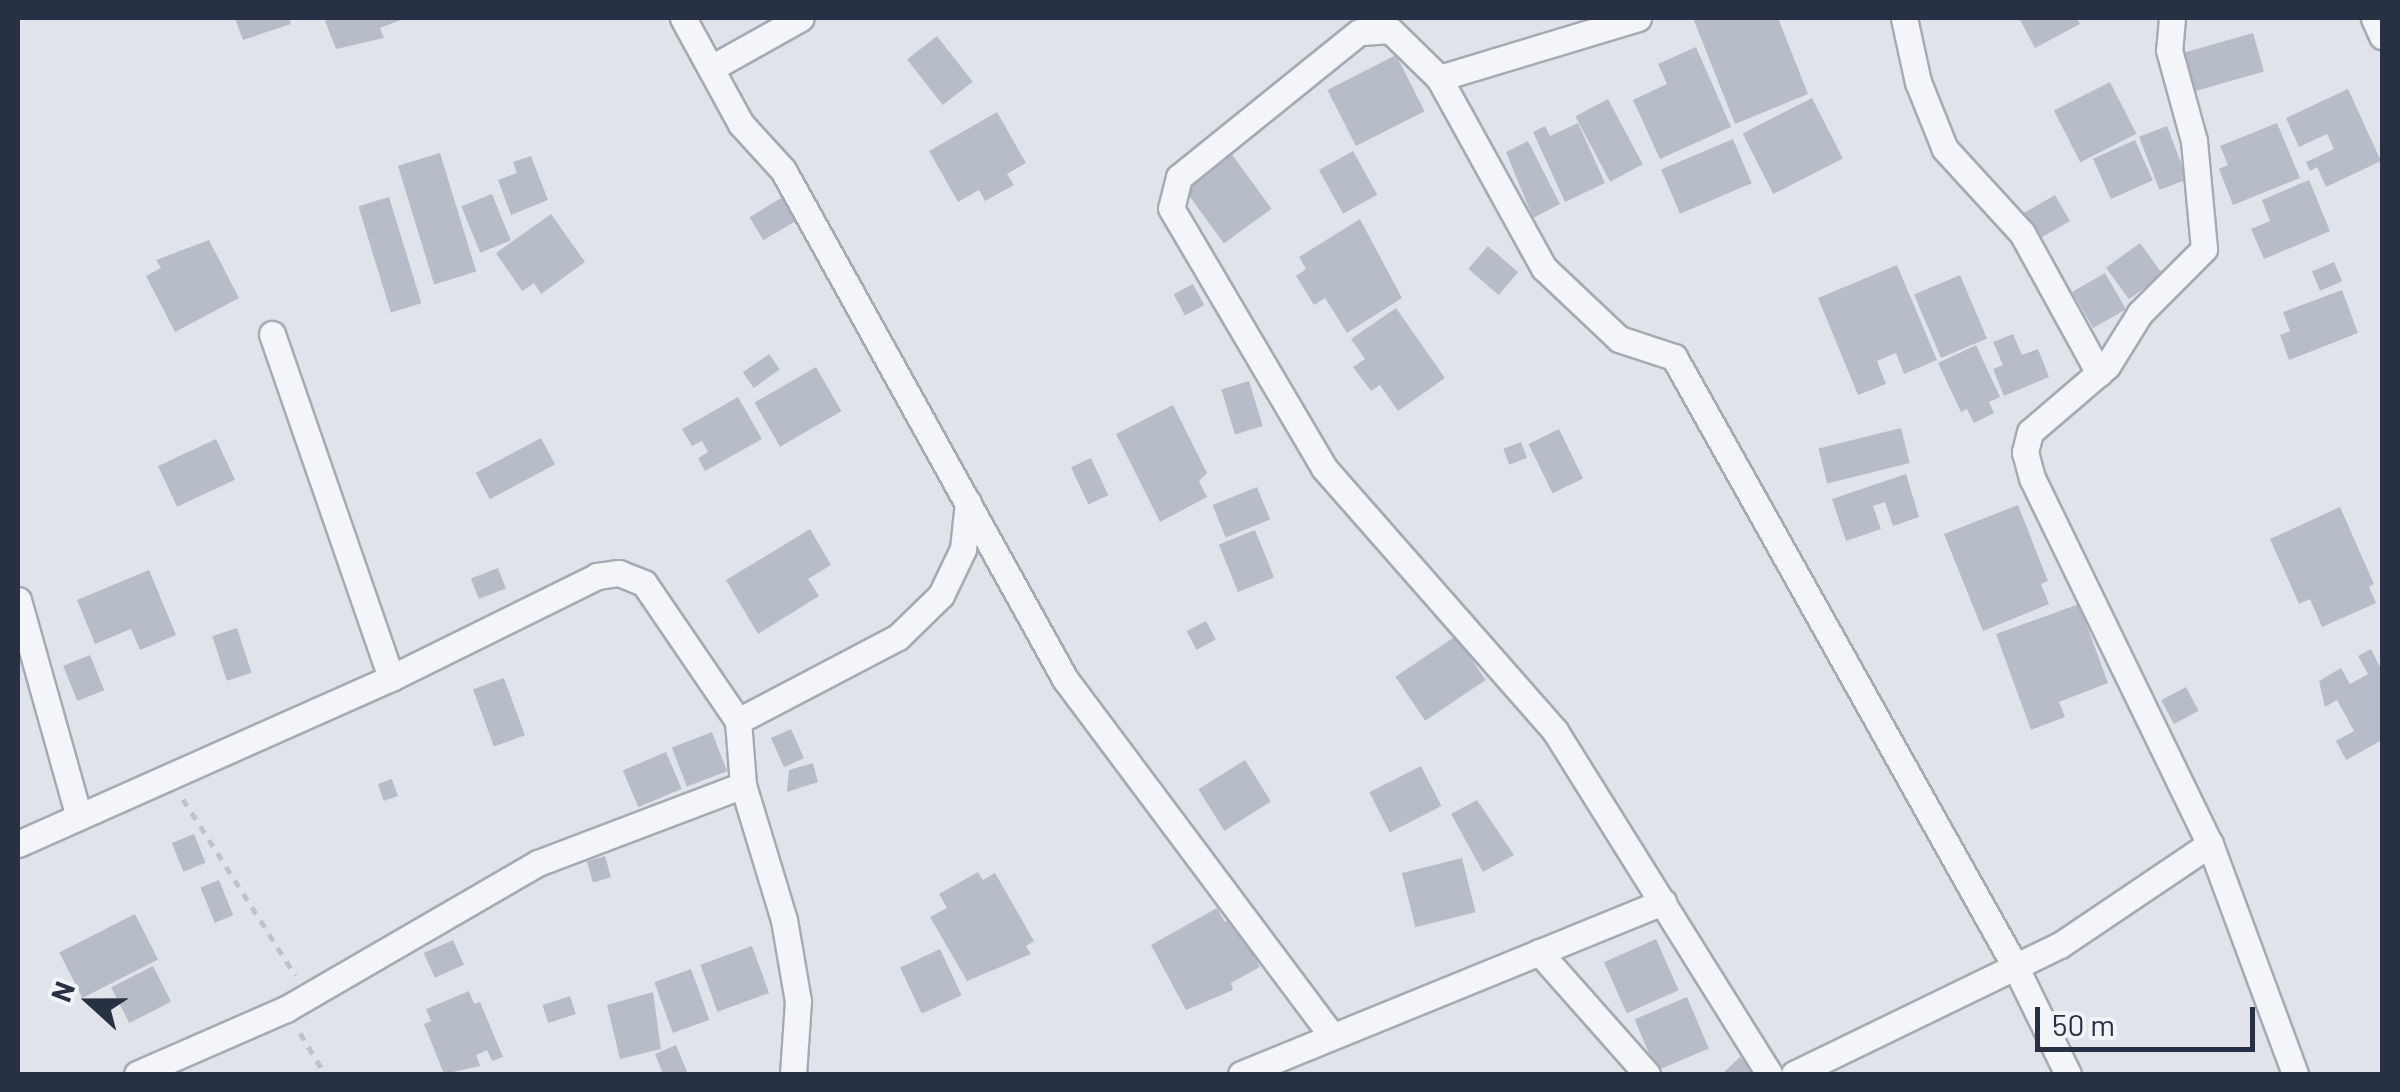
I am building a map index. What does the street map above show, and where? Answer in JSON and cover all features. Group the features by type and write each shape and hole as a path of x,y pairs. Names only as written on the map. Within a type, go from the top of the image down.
{"street":[{"path":"682,18 715,66 741,124 784,170 1066,679 1331,1036"},
{"path":"715,66 801,18"},
{"path":"1439,78 1638,18"},
{"path":"1904,18 1918,82 1945,149 2022,233 2099,373"},
{"path":"2172,18 2169,50 2194,141 2204,249 2140,313 2099,373 2030,432 2026,452 2032,478 2210,844 2295,1074"},
{"path":"2374,18 2382,36"},
{"path":"1768,1074 1555,731 1324,468 1172,208 1179,177 1359,32 1390,30 1439,78 1544,268 1619,339 1674,358 2016,968 2068,1074"},
{"path":"272,334 391,678"},
{"path":"738,721 898,637 941,595 963,549 968,502"},
{"path":"18,844 78,812 391,678 596,576 619,573 644,583 738,721 743,785 784,920 795,985 793,1074"},
{"path":"18,600 78,812"},
{"path":"136,1074 297,1002 538,864 743,785"},
{"path":"1794,1074 2016,968 2210,844"},
{"path":"1241,1074 1663,902"},
{"path":"1539,952 1647,1074"}],"path":[{"path":"168,775 297,1002 325,1074"}],"building":[{"path":"235,18 289,18 291,24 243,40"},
{"path":"324,18 406,18 380,28 384,38 336,49"},
{"path":"1693,18 1778,18 1808,94 1735,124"},
{"path":"2019,18 2077,18 2080,24 2035,48"},
{"path":"2253,33 2264,71 2194,92 2183,53"},
{"path":"937,36 973,82 943,105 907,59"},
{"path":"1696,47 1731,127 1660,159 1633,100 1667,84 1658,64"},
{"path":"1396,55 1425,111 1356,146 1327,90"},
{"path":"2110,82 2136,134 2080,162 2054,111"},
{"path":"2348,89 2381,161 2326,187 2317,167 2310,171 2306,162 2334,149 2327,134 2299,147 2286,118"},
{"path":"1812,98 1843,159 1773,194 1743,133"},
{"path":"1608,99 1643,164 1610,182 1575,116"},
{"path":"997,112 1026,163 1007,174 1014,185 985,201 979,190 958,202 929,151"},
{"path":"1578,123 1605,183 1565,202 1533,132 1545,126 1550,136"},
{"path":"2277,123 2300,178 2233,205 2219,169 2228,165 2220,146"},
{"path":"2167,126 2187,179 2159,190 2139,137"},
{"path":"1733,139 1752,183 1680,214 1661,169"},
{"path":"2135,140 2153,180 2111,199 2093,159"},
{"path":"1528,141 1560,204 1533,218 1506,152"},
{"path":"1353,151 1377,195 1343,214 1319,170"},
{"path":"440,153 476,272 434,284 398,166"},
{"path":"1231,153 1272,209 1224,244 1183,188"},
{"path":"531,156 548,200 511,215 498,180 517,173 513,162"},
{"path":"2309,180 2330,231 2264,259 2251,229 2270,221 2262,200"},
{"path":"492,194 511,240 480,253 461,206"},
{"path":"788,194 802,217 763,240 749,217"},
{"path":"2055,195 2070,221 2039,239 2024,213"},
{"path":"389,197 421,303 391,313 358,206"},
{"path":"551,214 585,262 541,294 534,283 522,291 496,253"},
{"path":"1360,219 1402,298 1347,333 1325,298 1314,305 1296,276 1306,269 1299,257"},
{"path":"209,240 239,298 175,332 146,276 161,268 156,260"},
{"path":"2140,243 2163,275 2129,299 2106,268"},
{"path":"1488,246 1518,272 1499,295 1468,269"},
{"path":"2334,262 2342,281 2320,291 2312,271"},
{"path":"1897,265 1937,360 1904,374 1896,353 1877,361 1886,384 1858,395 1818,298"},
{"path":"2105,273 2126,309 2093,328 2072,292"},
{"path":"1960,275 1987,339 1941,358 1914,295"},
{"path":"1193,284 1204,305 1185,316 1174,294"},
{"path":"2342,290 2358,333 2289,360 2280,335 2290,331 2283,312"},
{"path":"1396,308 1445,378 1398,411 1380,385 1371,391 1353,367 1365,359 1351,339"},
{"path":"2013,334 2022,355 2038,349 2049,377 2004,396 1993,369 2003,365 1993,342"},
{"path":"1976,345 2000,397 1989,402 1994,413 1974,423 1967,409 1961,412 1938,363"},
{"path":"769,354 780,370 754,388 743,372"},
{"path":"816,367 842,411 780,447 755,403"},
{"path":"1249,381 1263,426 1235,434 1221,389"},
{"path":"738,397 762,439 705,471 698,458 708,452 702,441 692,446 682,429"},
{"path":"1173,405 1207,473 1199,481 1207,497 1160,522 1116,434"},
{"path":"1901,428 1910,463 1827,483 1819,449"},
{"path":"1559,429 1583,478 1553,493 1528,444"},
{"path":"541,438 555,464 490,499 476,473"},
{"path":"216,439 235,480 177,507 158,466"},
{"path":"1521,442 1527,458 1509,465 1503,449"},
{"path":"1091,458 1108,495 1088,504 1071,467"},
{"path":"1906,474 1919,517 1893,526 1885,502 1873,506 1881,529 1846,541 1832,499"},
{"path":"1257,487 1270,519 1226,537 1212,505"},
{"path":"2018,505 2048,581 2041,584 2049,604 1983,631 1944,534"},
{"path":"2340,507 2374,584 2369,587 2376,603 2322,627 2310,599 2299,604 2270,539"},
{"path":"810,529 831,565 808,579 819,596 758,634 726,580"},
{"path":"1255,530 1274,577 1238,592 1219,545"},
{"path":"498,568 506,589 479,599 471,578"},
{"path":"149,570 176,635 140,650 131,629 95,644 77,600"},
{"path":"2079,604 2108,683 2059,702 2065,717 2031,730 1996,634"},
{"path":"1206,621 1216,640 1196,650 1187,631"},
{"path":"237,628 252,673 227,681 212,636"},
{"path":"1456,636 1486,680 1425,721 1395,677"},
{"path":"2371,649 2382,671 2382,740 2346,760 2336,741 2354,731 2337,700 2325,707 2319,681 2341,668 2350,684 2368,674 2358,656"},
{"path":"90,655 104,690 77,701 63,666"},
{"path":"504,678 525,735 494,747 473,689"},
{"path":"2186,687 2199,711 2174,724 2161,700"},
{"path":"791,729 804,758 784,767 771,738"},
{"path":"712,732 727,771 687,787 672,747"},
{"path":"666,752 682,789 638,807 623,770"},
{"path":"1245,760 1271,802 1224,831 1198,789"},
{"path":"813,763 818,782 787,792 789,770"},
{"path":"1421,766 1441,806 1390,832 1369,792"},
{"path":"392,779 398,796 384,801 378,784"},
{"path":"1477,800 1514,855 1483,872 1451,814"},
{"path":"194,834 206,863 183,872 172,843"},
{"path":"605,856 611,877 593,882 587,861"},
{"path":"1462,858 1476,912 1415,927 1402,873"},
{"path":"978,872 983,880 995,873 1034,941 1026,946 1031,954 967,981 930,917 947,908 939,894"},
{"path":"219,880 233,915 215,923 200,887"},
{"path":"1217,908 1225,922 1233,918 1260,967 1231,983 1233,990 1186,1010 1151,945"},
{"path":"135,914 158,959 82,998 59,953"},
{"path":"1656,939 1679,990 1627,1013 1604,962"},
{"path":"453,940 464,965 435,978 424,953"},
{"path":"752,946 769,993 717,1012 700,965"},
{"path":"940,949 962,995 922,1014 900,968"},
{"path":"153,966 171,1002 129,1023 111,987"},
{"path":"691,969 709,1020 673,1033 654,982"},
{"path":"469,991 474,1004 480,1002 503,1057 492,1061 487,1050 476,1055 480,1066 444,1074 424,1024 431,1021 426,1009"},
{"path":"653,992 661,1049 620,1059 607,1005"},
{"path":"570,996 576,1014 548,1023 542,1005"},
{"path":"1687,997 1709,1049 1656,1071 1635,1019"},
{"path":"676,1045 688,1074 663,1074 655,1054"},
{"path":"1740,1057 1756,1074 1722,1074"}]}
